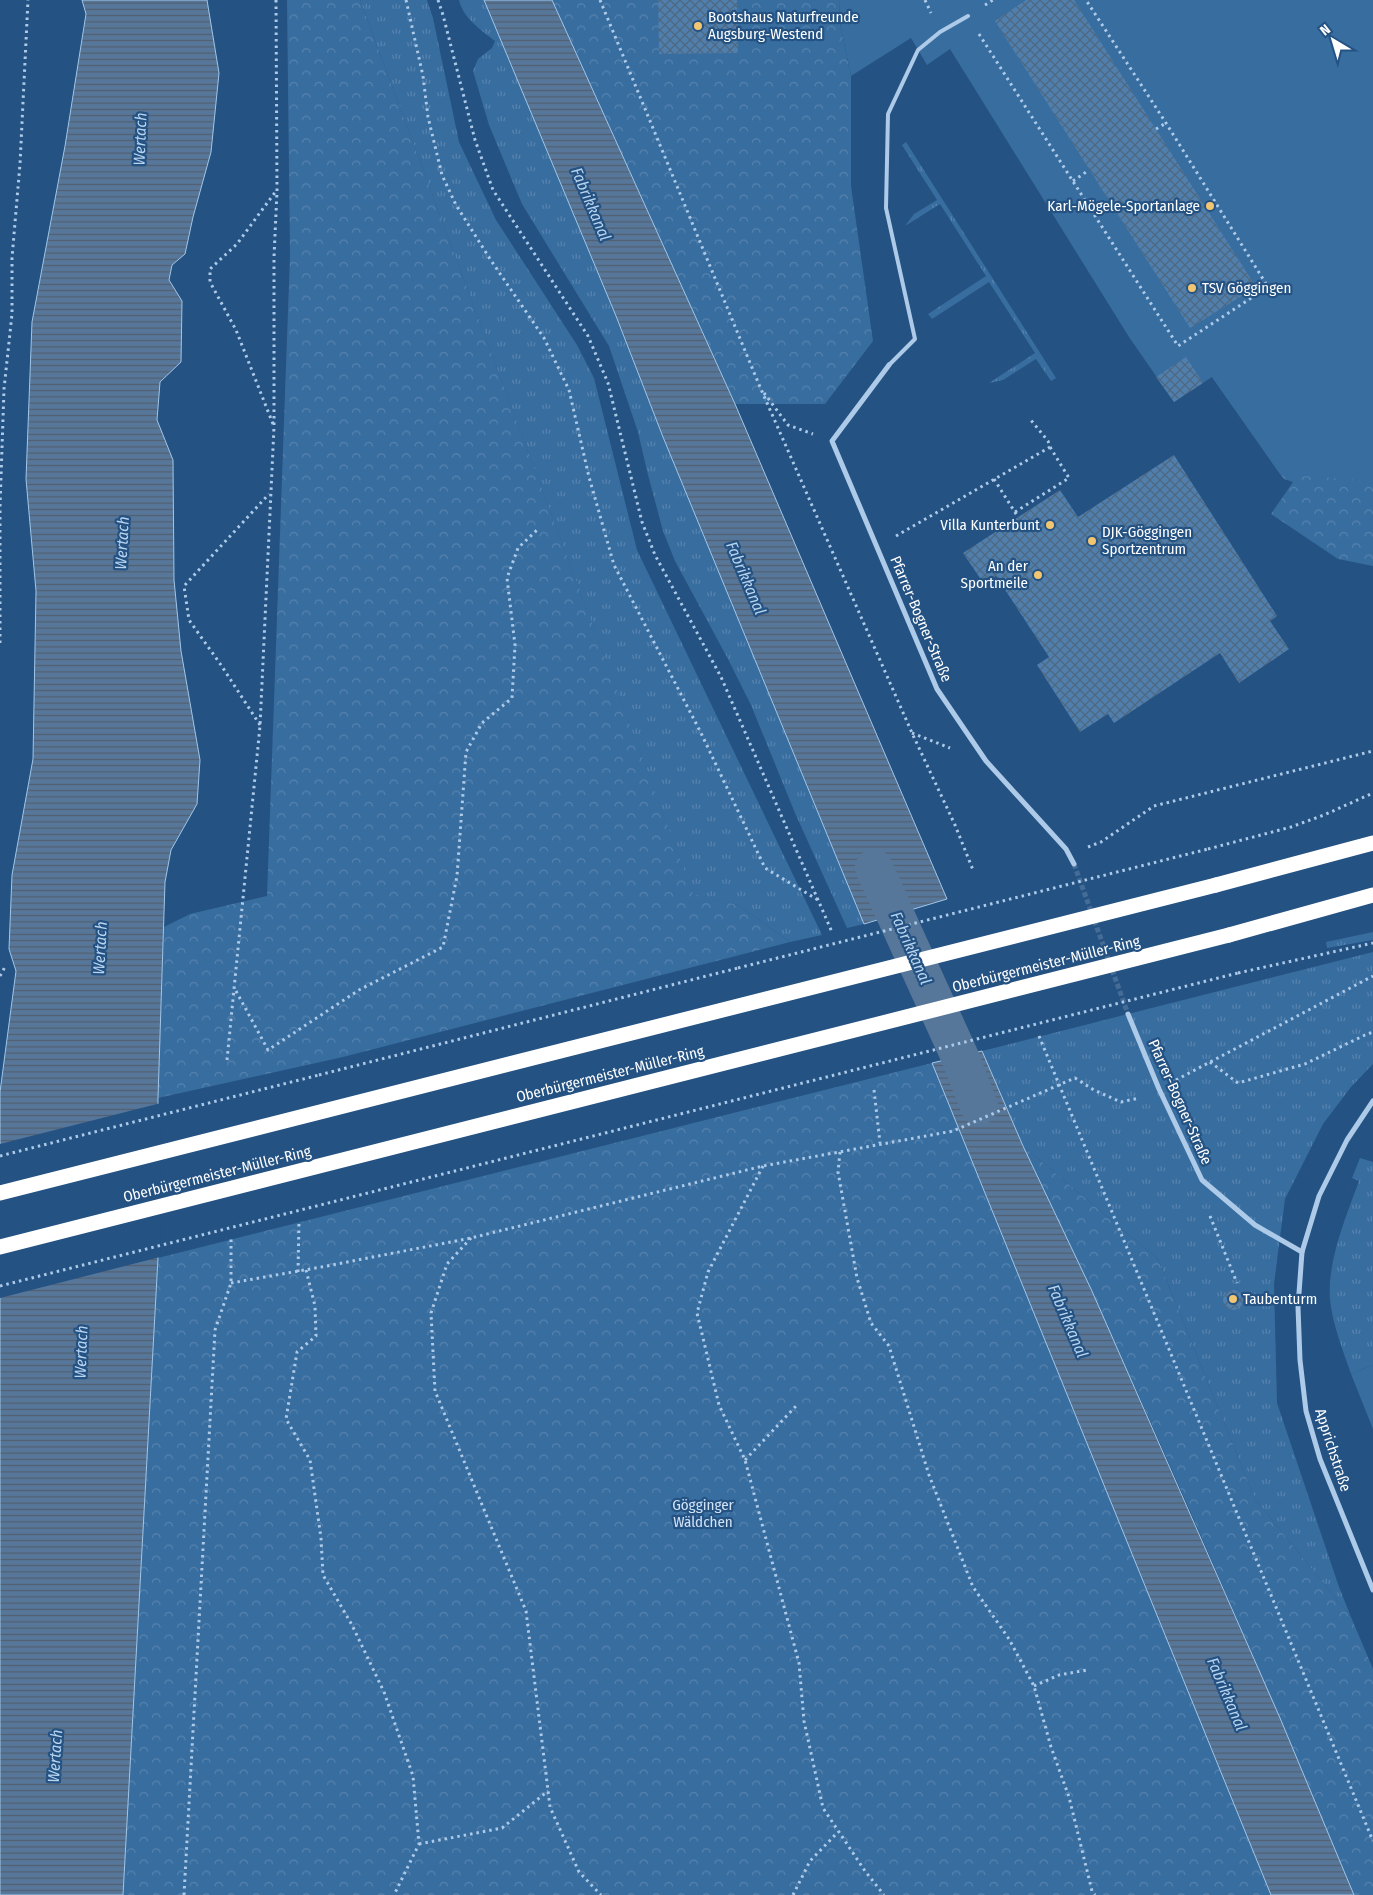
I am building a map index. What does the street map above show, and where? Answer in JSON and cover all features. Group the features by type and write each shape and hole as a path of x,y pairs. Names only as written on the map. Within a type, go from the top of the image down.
{"highway":[{"path":"0,1193 1216,885 1373,843"},
{"name":"Oberbürgermeister-Müller-Ring","path":"0,1247 1229,935 1373,895"}],"street":[{"path":"832,441 889,365"},
{"name":"Pfarrer-Bogner-Straße","path":"832,441 937,688 986,761 1066,849 1074,864"},
{"name":"Pfarrer-Bogner-Straße","path":"1128,1014 1202,1180 1255,1225 1302,1252"},
{"path":"1302,1252 1319,1196 1347,1140 1373,1101"},
{"name":"Apprichstraße","path":"1302,1252 1298,1307 1300,1360 1306,1411 1320,1459 1373,1590"}],"lane":[{"path":"889,365 915,339 886,208 888,114 918,50 940,32 968,16"}],"path":[{"path":"0,643 0,507 4,389 12,314 12,258 20,164 28,0"},
{"path":"227,1060 260,726 274,426 274,257 277,191 276,0"},
{"path":"406,0 424,76 428,118 442,175 456,205 544,338 569,390 589,477 614,565 701,733 765,868 818,900"},
{"path":"438,0 475,140 493,190 588,336 608,383 642,522 655,556 721,677 832,932"},
{"path":"600,0 760,388 912,733 956,825 973,870"},
{"path":"968,16 1178,346 1268,288 1166,123 1086,0"},
{"path":"1156,129 1166,123"},
{"path":"1073,181 1090,170"},
{"path":"274,426 236,330 210,282 210,269 237,244 277,191"},
{"path":"760,388 788,425 832,441"},
{"path":"1015,512 1069,478 1048,441 1030,419"},
{"path":"876,546 1050,447"},
{"path":"994,479 1018,517"},
{"path":"260,726 189,620 184,586 270,494"},
{"path":"235,991 268,1050 359,990 442,947 457,876 466,752 482,723 512,698 515,645 507,578 518,548 538,529"},
{"path":"1066,849 1083,849 1101,842 1154,806 1373,750"},
{"path":"0,1156 1291,827 1373,792"},
{"path":"0,1286 1238,973 1373,943"},
{"path":"0,976 6,966"},
{"path":"231,1283 298,1272 471,1238 763,1166 953,1131 1076,1078 1094,1090 1121,1102 1141,1098 1373,976"},
{"path":"1210,1062 1238,1083 1305,1064 1365,1034 1373,1032"},
{"path":"1039,1036 1373,1841"},
{"path":"874,1090 880,1143"},
{"path":"840,1152 838,1172 857,1278 871,1323 889,1346 929,1475 972,1587 1009,1639 1034,1686 1051,1747 1070,1797 1092,1891 1095,1895"},
{"path":"763,1166 708,1272 697,1313 719,1405 745,1460 800,1663 804,1721 823,1808 865,1871 884,1895"},
{"path":"1218,1193 1206,1206 1237,1283"},
{"path":"298,1272 299,1222"},
{"path":"184,1895 215,1330 231,1283 231,1237"},
{"path":"471,1238 447,1264 431,1313 435,1391 526,1611 550,1807 580,1872 601,1895"},
{"path":"306,1270 315,1306 316,1336 297,1352 286,1419 310,1460 322,1538 323,1575 352,1624 384,1692 413,1776 419,1844 394,1895"},
{"path":"745,1460 796,1406"},
{"path":"1034,1686 1059,1675 1087,1670"},
{"path":"419,1844 502,1828 548,1791"},
{"path":"794,1895 810,1861 838,1832"}],"green space":[{"path":"287,0 360,0 693,894 738,905 790,942 343,1057 158,1098 164,927 190,914 267,896 290,255"},
{"path":"360,0 427,0 433,18 459,142 496,220 577,345 594,378 637,550 822,935 790,942 738,905 693,895"},
{"path":"459,0 484,0 616,316 663,437 864,924 847,928 795,813 751,705 675,561 663,531 638,432 609,346 522,204 489,125 473,71 478,59 492,48 495,41 468,18"},
{"path":"552,0 840,0 839,19 851,76 851,186 873,341 825,404 735,404"},
{"name":"Karl-Mögele-Sportanlage","path":"840,0 1373,0 1373,481 1280,474 1212,377 1174,402 1129,337 950,49 927,65 911,38 851,76 839,19"},
{"path":"906,142 1056,378 1051,381 1036,359 1003,380 989,383 1035,353 989,282 932,319 928,314 986,276 940,204 905,226 914,214 937,200 902,145"},
{"path":"1212,377 1373,462 1373,566 1338,559 1271,514 1293,482 1284,479 1280,474"},
{"path":"1373,932 1373,940 1327,948 1326,942"},
{"path":"1373,952 1373,1064 1351,1087 1323,1124 1285,1199 1274,1284 1277,1403 1339,1587 1351,1617 1255,1499 1158,1259 1023,1146 982,1051"},
{"name":"Gögginger Wäldchen","path":"932,1063 1271,1895 123,1895 158,1258"},
{"path":"1023,1146 1158,1259 1255,1499 1351,1617 1373,1669 1373,1895 1354,1895 1275,1707 1152,1425"},
{"path":"1360,1158 1373,1162 1373,1365 1351,1374 1333,1319 1330,1285 1331,1270 1338,1239 1359,1181 1352,1178"},
{"path":"1373,1365 1373,1429 1351,1374"}],"water":[{"name":"Wertach","path":"82,0 207,0 219,73 211,152 185,254 172,265 169,280 182,301 181,362 160,382 157,420 173,460 174,580 181,651 200,760 197,804 171,850 165,882 158,1098 158,1258 123,1895 0,1895 0,1092 16,971 9,949 12,875 33,759 36,591 26,479 32,322 65,146 86,14"},
{"path":"484,0 552,0 735,404 947,899 864,924 663,437 616,316"},
{"path":"982,1051 1023,1146 1091,1289 1280,1718 1354,1895 1271,1895 932,1063"}],"pier":[{"path":"161,1103 160,1257 0,1298 0,1144"}],"building":[{"name":"Bootshaus Naturfreunde Augsburg-Westend","path":"658,0 737,0 738,53 659,54"},
{"path":"1026,0 1074,0 1256,287 1190,328 995,21"},
{"path":"1186,357 1203,383 1174,402 1156,377"},
{"path":"1174,455 1277,616 1270,621 1289,649 1239,683 1220,653 1114,723 1108,714 1080,732 1037,665 1049,657 996,576 984,584 963,553 1060,490 1078,517"},
{"name":"Taubenturm","path":"1233,1290 1240,1293 1243,1300 1240,1307 1233,1310 1226,1307 1223,1300 1226,1293"}],"waterway":[{"name":"Fabrikkanal","path":"874,868 960,1057 979,1106"}],"tunnel":[{"path":"1074,864 1128,1014"}],"place":[{"name":"Bootshaus Naturfreunde Augsburg-Westend","path":"698,26"},
{"name":"Karl-Mögele-Sportanlage","path":"1210,206"},
{"name":"TSV Göggingen","path":"1192,288"},
{"name":"Villa Kunterbunt","path":"1050,525"},
{"name":"DJK-Göggingen Sportzentrum","path":"1092,541"},
{"name":"An der Sportmeile","path":"1038,575"},
{"name":"Taubenturm","path":"1233,1299"}]}
